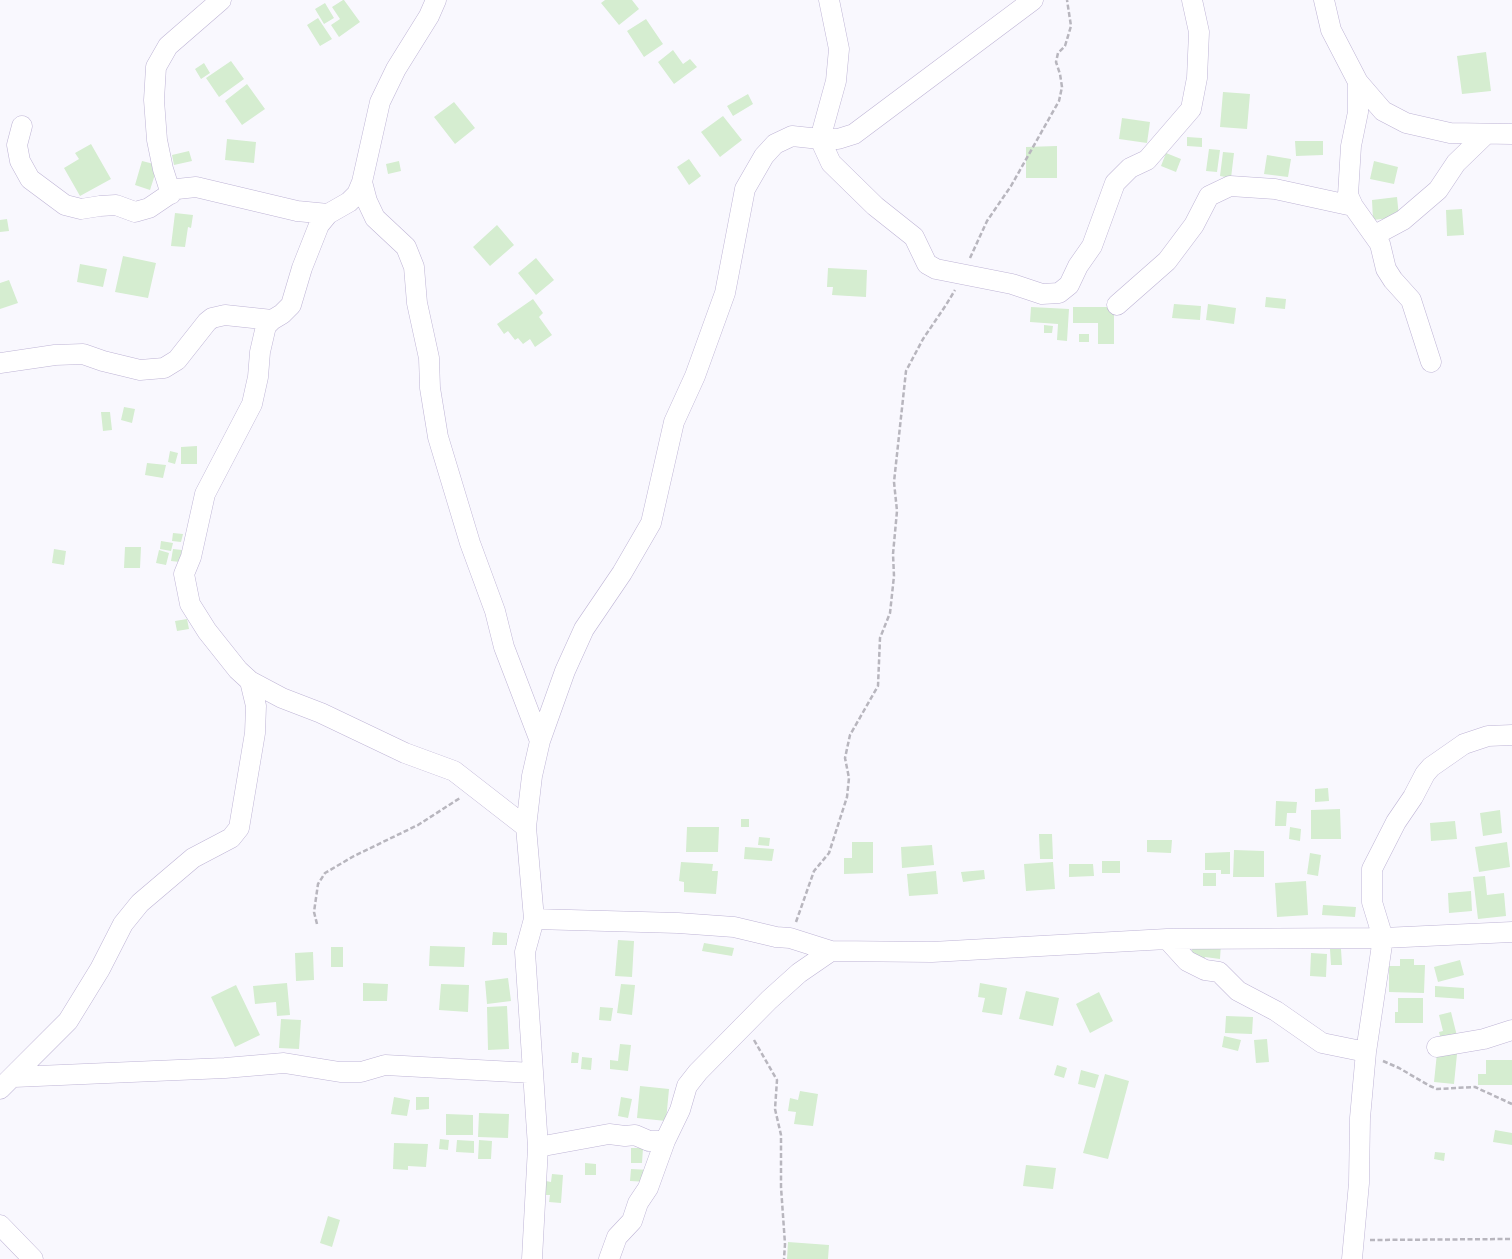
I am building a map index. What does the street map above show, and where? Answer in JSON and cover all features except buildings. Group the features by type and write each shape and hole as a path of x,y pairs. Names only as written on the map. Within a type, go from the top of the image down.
{"street":[{"path":"171,194 162,169 157,140 154,100 156,67 168,46 221,0"},
{"path":"436,0 429,16 396,69 380,102 362,182 357,194 349,202 328,214 319,225 302,268 291,305 266,326 252,404 206,494 191,556 184,574 190,604 207,631 238,670 250,681 282,698 329,717 405,753 454,771 526,827"},
{"path":"829,0 839,49 836,81 820,139 831,163 875,206 914,237 927,264 936,269 1012,284 1042,294 1059,293 1069,285 1078,266 1092,246 1115,183 1130,168 1147,160 1191,109 1197,78 1199,32 1192,0"},
{"path":"532,1259 538,1148 525,952 534,919 526,827 532,776 540,741 565,671 584,628 622,573 651,523 674,422 695,376 725,293 746,189 764,156 775,144 792,136 838,139 854,134 1033,0"},
{"path":"1324,0 1331,30 1358,82 1384,111 1406,123 1450,134 1512,134"},
{"path":"1358,82 1358,112 1351,146 1348,195 1353,206 1375,235 1384,256 1386,269 1411,300 1431,362"},
{"path":"22,126 17,144 20,161 30,179 65,205 81,210 116,205 135,212 149,208 176,189 196,187 297,212 328,214"},
{"path":"1375,235 1403,220 1438,190 1456,163 1486,134"},
{"path":"362,182 374,218 406,247 414,267 417,303 429,358 430,388 438,438 470,543 495,611 504,647 540,741"},
{"path":"1117,305 1167,261 1194,225 1208,196 1230,186 1275,189 1353,206"},
{"path":"0,363 55,355 83,354 140,370 164,368 177,360 212,318 225,315 272,320"},
{"path":"7,1083 68,1021 100,969 123,924 140,903 193,858 231,838 239,828 255,733 256,706 250,681"},
{"path":"1352,1249 1359,1183 1360,1118 1366,1052 1383,938 1372,902 1372,869 1396,822 1431,767 1464,744 1488,736 1512,735"},
{"path":"534,919 678,923 734,927 790,938 831,951 932,952 1167,939 1383,938 1512,932"},
{"path":"1167,939 1186,961 1205,970 1219,972 1238,991 1276,1011 1322,1043 1366,1052"},
{"path":"609,1259 617,1237 632,1221 638,1203 648,1188 665,1142 680,1110 687,1086 698,1072 769,1000 799,974 831,951"},
{"path":"1437,1047 1484,1039 1512,1030"},
{"path":"7,1083 284,1063 340,1072 361,1072 385,1065 533,1072"},
{"path":"538,1148 609,1134 625,1136 635,1134 649,1141 665,1142"},
{"path":"0,1224 33,1259"}],"path":[{"path":"790,938 814,871 829,853 848,797 849,778 845,758 850,735 878,686 880,638 890,614 894,576 897,511 894,482 906,371 923,339 946,305 963,274 987,221 1010,186 1059,101 1062,87 1056,62 1058,53 1065,46 1071,26 1066,0"},
{"path":"317,924 314,912 318,884 325,873 354,856 418,825 476,788"},
{"path":"746,1024 777,1080 775,1109 781,1135 784,1259"},
{"path":"1366,1052 1437,1089 1474,1087 1512,1104"},
{"path":"1352,1249 1512,1239"}]}
